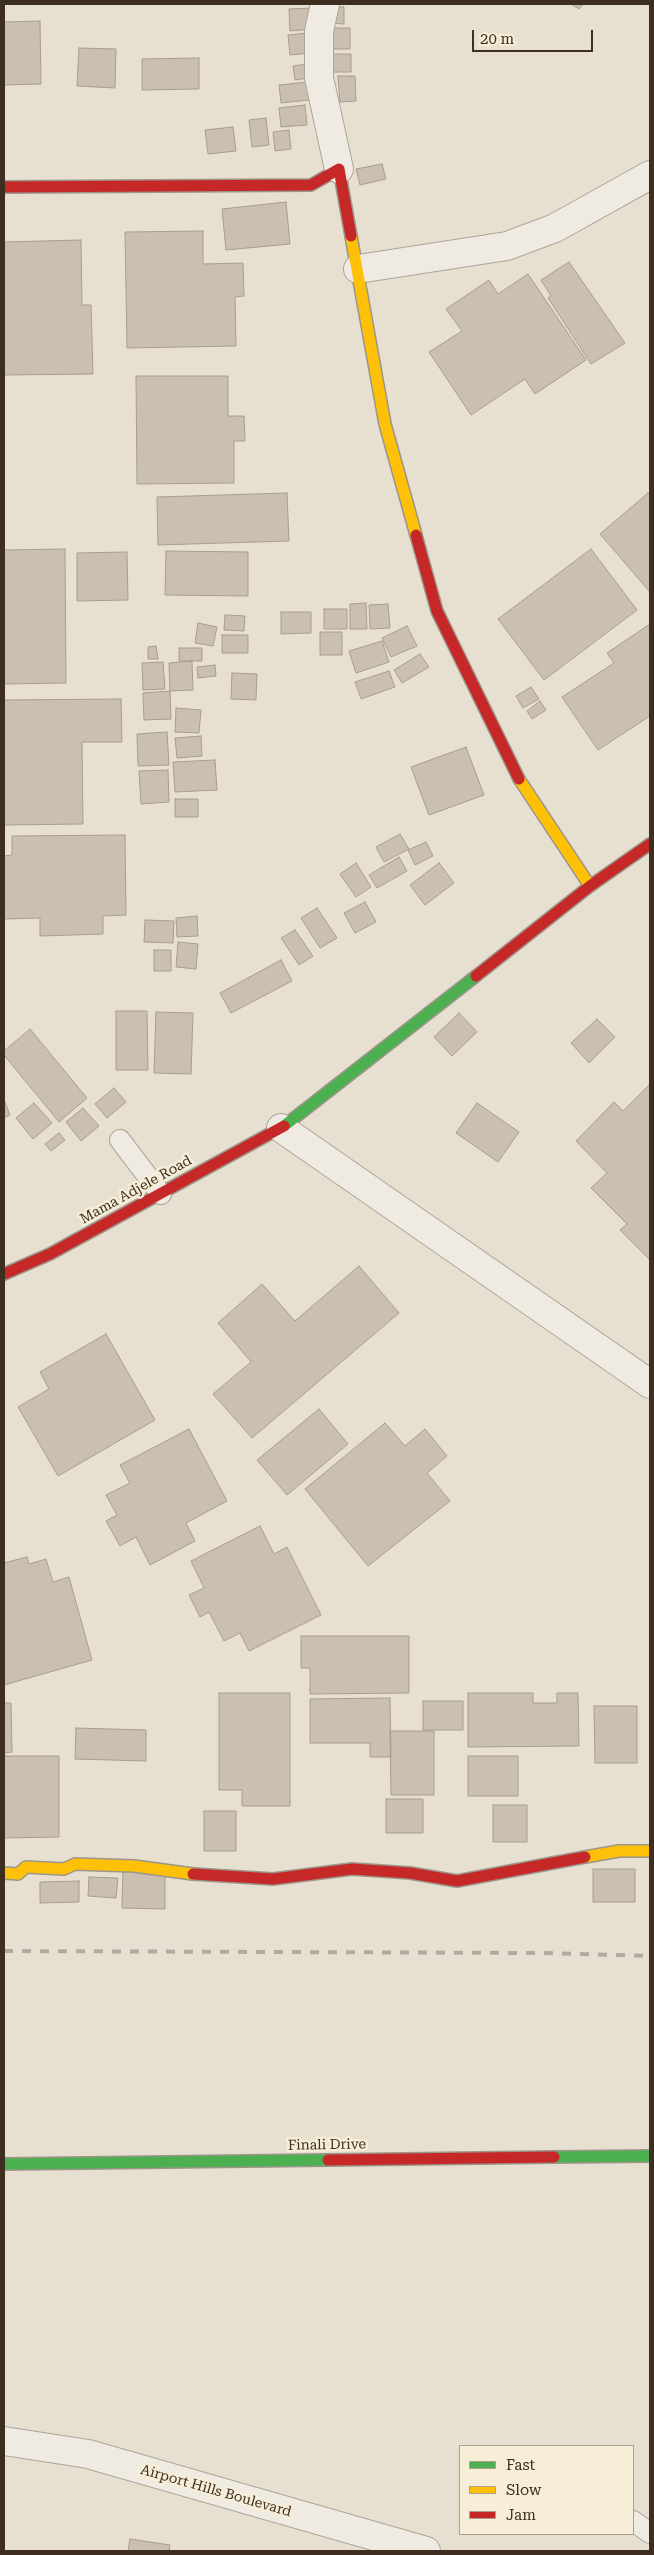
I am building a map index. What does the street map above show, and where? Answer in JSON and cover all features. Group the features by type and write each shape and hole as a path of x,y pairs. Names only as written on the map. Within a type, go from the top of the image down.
{"street":[{"path":"325,4 319,31 319,78 339,169 385,424 437,611 514,771 590,886"},
{"path":"4,187 311,185 339,169"},
{"path":"358,269 506,246 555,228 650,176"},
{"name":"Mama Adjele Road","path":"4,1274 50,1254 281,1128 590,886 650,844"},
{"path":"281,1128 650,1384"},
{"path":"4,1873 18,1874 26,1867 64,1869 75,1864 134,1866 201,1875 273,1879 352,1869 410,1873 457,1881 619,1851 650,1851"},
{"name":"Finali Drive","path":"4,2164 650,2156"},
{"name":"Airport Hills Boulevard","path":"4,2441 88,2454 426,2551"}],"lane":[{"path":"120,1140 160,1194"},
{"path":"634,2522 650,2533"}],"building":[{"path":"571,4 583,4 579,9"},
{"path":"327,6 344,7 344,24 326,23"},
{"path":"313,8 314,29 290,31 289,9"},
{"path":"40,21 41,84 4,85 4,22"},
{"path":"328,28 350,28 350,49 329,49"},
{"path":"308,33 311,53 290,55 288,35"},
{"path":"79,48 116,49 115,88 77,86"},
{"path":"331,54 351,54 351,72 331,72"},
{"path":"199,58 199,89 142,90 142,59"},
{"path":"308,64 309,78 295,80 293,66"},
{"path":"338,76 355,76 356,101 340,102"},
{"path":"307,82 309,100 281,103 279,85"},
{"path":"305,105 307,125 281,127 279,108"},
{"path":"266,118 269,145 252,147 249,120"},
{"path":"233,127 236,151 208,154 205,130"},
{"path":"289,130 291,149 275,151 273,132"},
{"path":"382,164 386,179 360,185 356,169"},
{"path":"286,202 290,244 226,250 222,209"},
{"path":"203,231 203,264 243,263 244,296 235,297 236,346 127,348 125,232"},
{"path":"81,240 82,305 91,305 93,374 4,375 4,242"},
{"path":"569,262 625,343 591,364 548,298 551,296 541,280"},
{"path":"528,274 586,360 535,394 525,379 471,415 429,352 462,331 446,309 489,280 498,294"},
{"path":"136,376 228,376 228,416 244,416 245,441 234,441 234,483 137,484"},
{"path":"287,493 289,541 158,545 157,497"},
{"path":"648,493 650,495 650,592 600,534"},
{"path":"65,549 66,683 4,684 4,550"},
{"path":"591,549 637,610 544,680 498,619"},
{"path":"166,551 248,552 248,596 165,595"},
{"path":"127,552 128,600 77,601 77,553"},
{"path":"366,603 367,629 350,629 350,604"},
{"path":"388,604 390,628 370,629 369,605"},
{"path":"324,609 347,609 347,629 324,629"},
{"path":"281,612 311,612 311,633 281,634"},
{"path":"225,615 245,616 244,631 224,630"},
{"path":"198,623 217,627 213,646 195,643"},
{"path":"650,624 650,716 598,750 562,697 614,663 607,653"},
{"path":"407,626 417,646 391,657 382,638"},
{"path":"320,632 342,632 342,655 320,655"},
{"path":"222,635 248,635 248,653 222,653"},
{"path":"382,641 389,662 356,673 349,651"},
{"path":"156,646 158,659 148,659 148,647"},
{"path":"179,648 202,648 202,661 179,661"},
{"path":"420,654 429,667 402,683 394,670"},
{"path":"192,661 193,690 170,691 169,663"},
{"path":"163,662 165,689 143,690 142,663"},
{"path":"215,665 216,676 198,678 197,667"},
{"path":"389,671 395,687 361,699 355,682"},
{"path":"232,673 257,674 256,700 231,699"},
{"path":"531,687 539,699 523,708 516,696"},
{"path":"170,691 171,719 144,720 143,693"},
{"path":"121,699 122,742 82,742 83,824 4,825 4,700"},
{"path":"540,701 546,710 532,719 527,711"},
{"path":"176,708 201,710 199,733 175,732"},
{"path":"167,732 169,765 138,766 137,734"},
{"path":"201,736 202,756 177,758 175,738"},
{"path":"466,747 484,795 429,815 411,767"},
{"path":"215,760 217,790 175,792 173,762"},
{"path":"168,770 169,802 141,804 139,771"},
{"path":"175,799 198,799 198,817 175,817"},
{"path":"400,834 409,849 384,862 376,847"},
{"path":"125,835 126,915 103,916 103,934 40,936 40,918 4,919 4,856 12,855 12,836"},
{"path":"426,842 433,856 415,865 408,850"},
{"path":"399,857 407,871 377,888 369,875"},
{"path":"356,863 371,887 356,897 340,874"},
{"path":"439,863 454,883 425,905 410,885"},
{"path":"365,902 376,922 355,933 344,913"},
{"path":"317,908 337,938 320,948 301,918"},
{"path":"197,916 198,936 177,937 176,918"},
{"path":"145,920 174,921 173,943 144,942"},
{"path":"295,930 313,956 299,965 281,938"},
{"path":"178,942 198,944 196,969 176,967"},
{"path":"154,950 171,950 171,971 154,971"},
{"path":"281,960 292,981 231,1013 220,993"},
{"path":"116,1011 147,1011 148,1070 116,1070"},
{"path":"156,1012 193,1013 191,1074 154,1073"},
{"path":"459,1013 477,1032 452,1056 434,1037"},
{"path":"597,1019 615,1037 589,1063 571,1043"},
{"path":"30,1029 87,1098 59,1122 4,1055 4,1051"},
{"path":"650,1084 650,1260 620,1230 627,1224 591,1188 607,1173 576,1141 614,1102 623,1111"},
{"path":"114,1088 126,1102 107,1118 95,1104"},
{"path":"4,1100 10,1115 4,1118"},
{"path":"34,1103 52,1123 33,1139 16,1118"},
{"path":"477,1103 519,1132 498,1162 456,1133"},
{"path":"83,1108 99,1126 81,1141 66,1122"},
{"path":"59,1133 65,1140 51,1151 45,1144"},
{"path":"359,1266 399,1313 252,1438 213,1394 251,1362 218,1323 262,1284 295,1321"},
{"path":"106,1334 155,1420 58,1476 18,1407 49,1389 40,1372"},
{"path":"319,1409 348,1444 287,1495 257,1460"},
{"path":"385,1423 405,1446 425,1429 447,1456 427,1473 450,1501 368,1566 305,1489"},
{"path":"189,1429 227,1501 186,1523 195,1541 150,1565 136,1537 120,1546 106,1521 117,1515 106,1495 130,1483 120,1465"},
{"path":"260,1526 274,1554 287,1547 321,1615 249,1651 240,1633 224,1641 209,1612 200,1617 189,1595 204,1588 191,1561"},
{"path":"27,1557 29,1564 46,1559 53,1582 69,1577 92,1660 4,1685 4,1563"},
{"path":"301,1636 409,1636 409,1693 310,1694 310,1668 301,1668"},
{"path":"219,1693 290,1693 290,1806 242,1806 242,1790 219,1790"},
{"path":"468,1693 533,1693 533,1703 557,1703 557,1693 578,1693 579,1746 468,1747"},
{"path":"390,1698 391,1757 370,1757 370,1743 310,1743 310,1699"},
{"path":"423,1701 463,1701 463,1730 423,1730"},
{"path":"4,1703 11,1703 12,1752 4,1753"},
{"path":"594,1706 637,1706 637,1763 595,1763"},
{"path":"76,1728 146,1730 146,1761 75,1759"},
{"path":"390,1731 434,1731 434,1795 391,1795"},
{"path":"4,1756 59,1756 59,1837 4,1838"},
{"path":"468,1756 518,1756 518,1796 468,1796"},
{"path":"386,1799 423,1799 423,1833 386,1833"},
{"path":"493,1805 527,1805 527,1842 493,1842"},
{"path":"204,1811 236,1811 236,1851 204,1851"},
{"path":"123,1868 165,1874 165,1909 122,1908"},
{"path":"593,1869 635,1869 635,1902 593,1902"},
{"path":"89,1877 118,1878 116,1898 88,1896"},
{"path":"79,1881 79,1902 40,1903 40,1882"},
{"path":"130,2539 170,2545 169,2551 128,2551"}],"railway":[{"path":"4,1951 541,1953 650,1956"}],"traffic: fast":[{"path":"284,1126 476,976"},
{"path":"554,2157 650,2156"},
{"path":"4,2164 328,2160"}],"traffic: slow":[{"path":"351,236 385,424 416,535"},
{"path":"519,779 590,886"},
{"path":"585,1857 619,1851 650,1851"},
{"path":"4,1873 18,1874 26,1867 64,1869 75,1864 134,1866 193,1874"}],"traffic: jam":[{"path":"4,187 311,185 339,169 351,236"},
{"path":"416,535 437,611 519,779"},
{"path":"476,976 590,886 650,844"},
{"path":"4,1274 50,1254 284,1126"},
{"path":"193,1874 273,1879 352,1869 410,1873 457,1881 585,1857"},
{"path":"328,2160 554,2157"}]}
